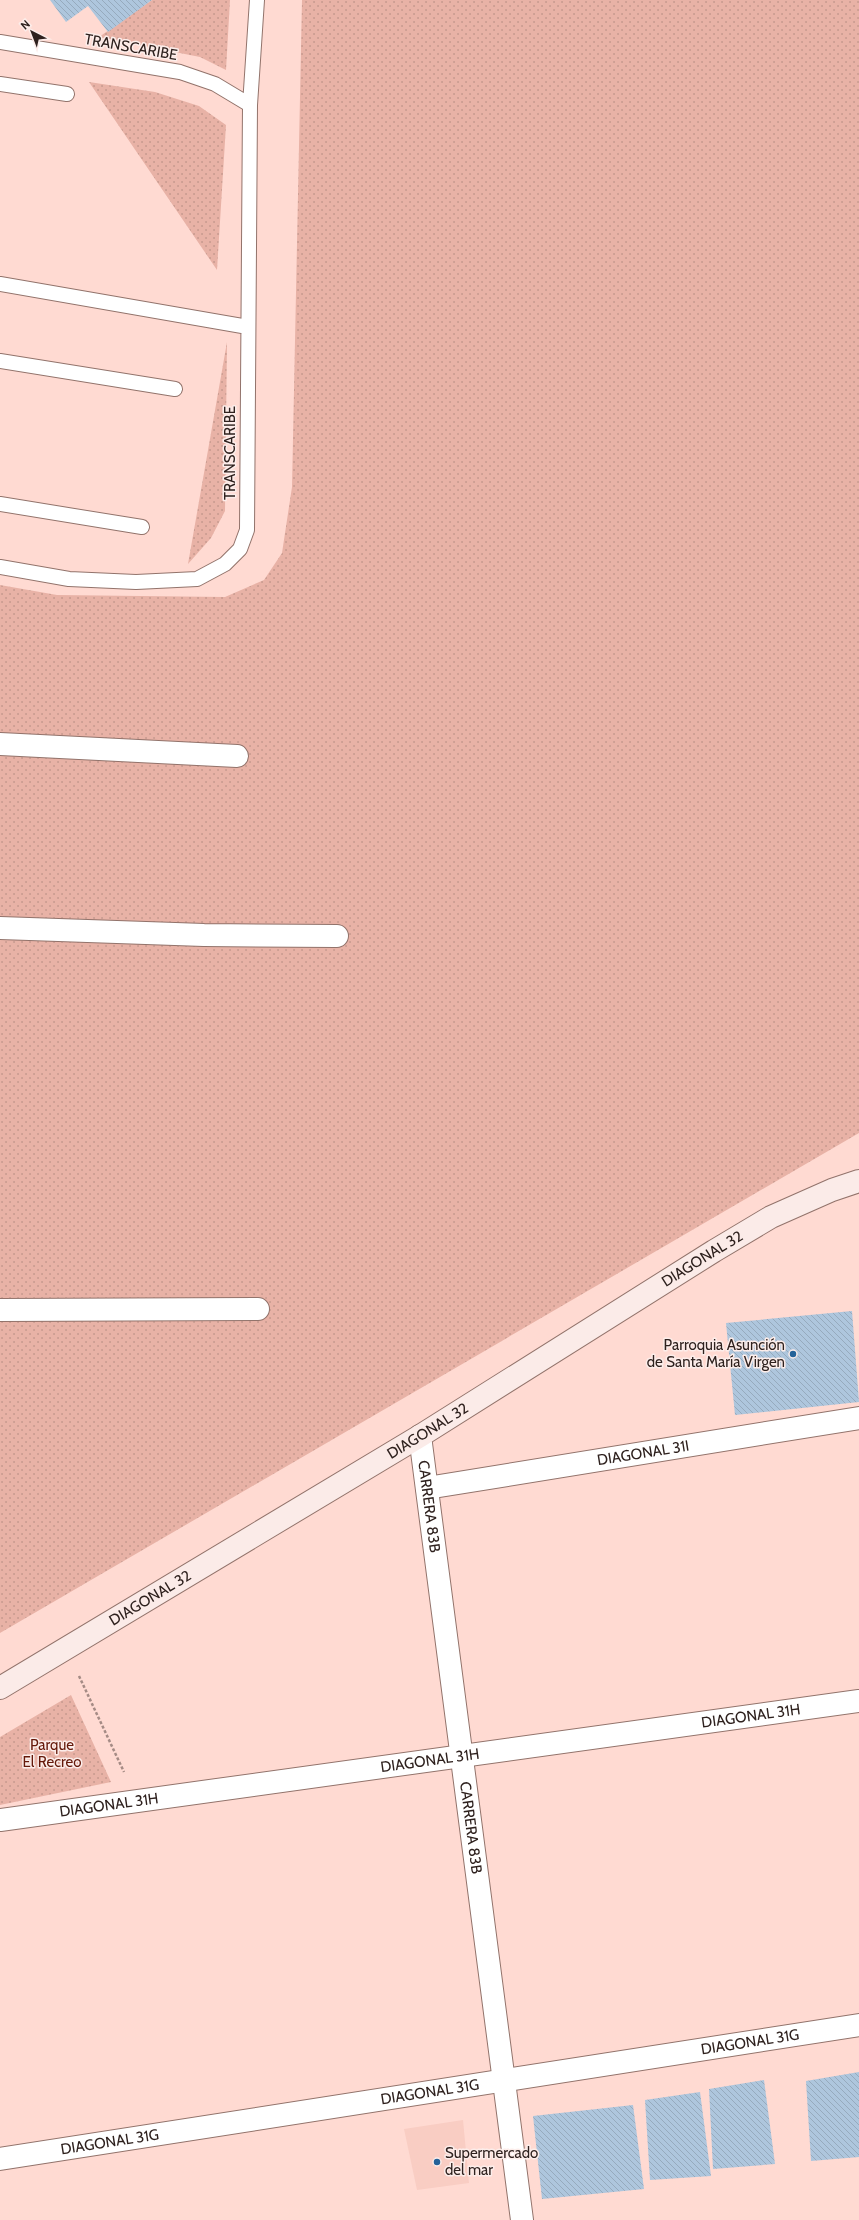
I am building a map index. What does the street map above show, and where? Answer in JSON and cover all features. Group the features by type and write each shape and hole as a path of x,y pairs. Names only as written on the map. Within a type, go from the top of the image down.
{"street":[{"path":"0,744 237,756"},
{"path":"0,928 204,935 337,936"},
{"name":"DIAGONAL 32","path":"0,1688 420,1436 714,1251 771,1217 832,1190 859,1181"},
{"path":"0,1310 258,1309"},
{"name":"DIAGONAL 31I","path":"427,1488 859,1418"},
{"name":"CARRERA 83B","path":"420,1436 522,2220"},
{"name":"DIAGONAL 31H","path":"0,1820 859,1701"},
{"name":"DIAGONAL 31G","path":"0,2159 859,2025"}],"lane":[{"name":"TRANSCARIBE","path":"0,567 70,579 136,582 197,579 225,564 240,549 247,530 250,105 257,0"},
{"name":"TRANSCARIBE","path":"0,42 180,72 215,84 250,105"},
{"path":"0,84 67,94"},
{"path":"0,284 248,327"},
{"path":"0,361 175,389"},
{"path":"0,504 142,527"}],"path":[{"path":"65,1648 138,1801"}],"shaded area":[{"path":"463,2120 469,2183 417,2190 404,2129"}],"green space":[{"path":"152,0 230,0 226,70 200,57 99,37"},
{"path":"302,0 859,0 859,1133 0,1633 0,585 57,595 225,597 264,580 282,553 292,487"},
{"path":"89,82 155,92 199,106 226,125 217,270"},
{"path":"227,342 225,511 211,538 188,564"},
{"name":"Parque El Recreo","path":"71,1695 111,1782 0,1805 0,1737"}],"building":[{"path":"50,0 152,0 108,32 88,6 66,22"},
{"name":"Parroquia Asunción de Santa María Virgen","path":"852,1311 859,1402 735,1415 726,1323"},
{"path":"859,2072 859,2157 811,2161 806,2081"},
{"path":"764,2080 775,2164 713,2169 709,2089"},
{"path":"700,2092 711,2176 650,2180 645,2100"},
{"path":"633,2105 644,2189 542,2199 533,2116"}],"place":[{"name":"Parroquia Asunción de Santa María Virgen","path":"793,1354"},
{"name":"Supermercado del mar","path":"437,2162"}]}
